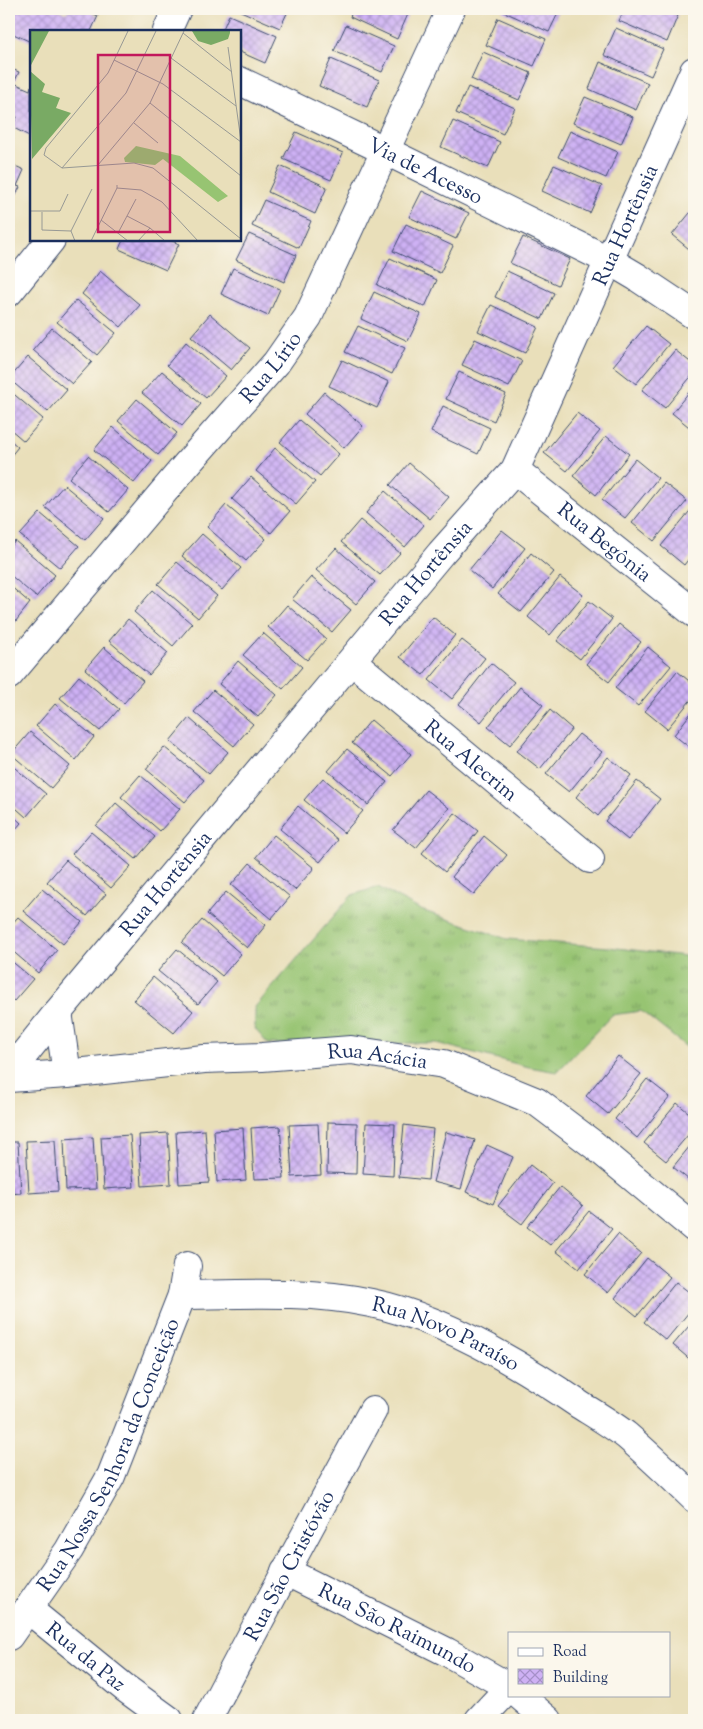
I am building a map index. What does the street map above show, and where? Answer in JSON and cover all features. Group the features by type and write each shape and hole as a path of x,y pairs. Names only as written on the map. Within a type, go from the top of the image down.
{"street":[{"path":"167,30 177,9"},
{"name":"Rua Lírio","path":"9,675 186,464 276,363 308,317 451,9"},
{"name":"Rua Hortênsia","path":"9,1073 441,553 515,470 694,71"},
{"name":"Via de Acesso","path":"241,81 610,261 694,315"},
{"path":"9,292 51,241"},
{"name":"Rua Begônia","path":"515,470 694,613"},
{"name":"Rua Alecrim","path":"352,661 590,859"},
{"path":"58,1012 67,1074"},
{"name":"Rua Acácia","path":"9,1078 67,1074 204,1058 262,1057 351,1050 444,1064 537,1102 594,1145 694,1228"},
{"path":"182,1295 187,1266"},
{"name":"Rua Novo Paraíso","path":"182,1295 280,1294 328,1296 372,1303 419,1316 477,1343 538,1376 626,1436 694,1498"},
{"name":"Rua Nossa Senhora da Conceição","path":"9,1636 69,1550 111,1476 182,1295"},
{"name":"Rua São Cristóvão","path":"207,1720 285,1571 326,1500 373,1410"},
{"name":"Rua São Raimundo","path":"285,1571 447,1652 508,1686"},
{"name":"Rua da Paz","path":"28,1609 125,1688 169,1720"},
{"path":"479,1720 508,1688"},
{"path":"520,1696 548,1720"}],"green space":[{"path":"378,887 421,910 507,939 608,947 694,957 694,1053 641,1011 612,1015 557,1072 529,1067 436,1043 268,1044 255,1029 255,1007 352,895"}],"building":[{"path":"9,9 57,9 66,13 69,9 84,9 98,16 91,30 30,30 30,42 9,32 9,24 13,14 9,12"},
{"path":"236,9 289,9 280,28"},
{"path":"353,9 402,9 409,12 397,39 350,17"},
{"path":"503,9 560,9 549,32 502,11"},
{"path":"624,9 664,9 678,15 667,42 619,21"},
{"path":"229,15 277,36 265,63 241,52 241,30 222,30"},
{"path":"498,18 546,39 534,66 486,45"},
{"path":"346,25 394,46 382,72 334,51"},
{"path":"616,28 663,49 651,76 604,55"},
{"path":"483,52 531,73 519,100 471,79"},
{"path":"331,59 379,80 367,107 319,86"},
{"path":"600,62 648,83 636,110 589,89"},
{"path":"9,68 19,72 14,83 30,90 30,136 12,127 17,117 9,113"},
{"path":"468,87 515,108 503,134 456,113"},
{"path":"585,97 633,117 621,144 573,123"},
{"path":"453,121 500,142 488,168 441,147"},
{"path":"570,131 618,152 606,178 558,157"},
{"path":"296,132 343,153 331,180 283,159"},
{"path":"9,163 24,170 17,186 20,187 12,203 9,201"},
{"path":"554,165 602,186 590,213 542,191"},
{"path":"280,166 327,187 315,214 268,192"},
{"path":"422,191 469,213 456,239 409,217"},
{"path":"264,200 311,221 299,248 252,226"},
{"path":"694,208 694,253 672,235"},
{"path":"406,224 453,246 440,273 393,251"},
{"path":"249,234 296,255 284,282 236,260"},
{"path":"523,237 570,259 558,285 510,263"},
{"path":"123,241 172,241 179,244 166,270 119,249"},
{"path":"390,258 437,280 425,307 377,285"},
{"path":"233,268 280,289 268,316 221,294"},
{"path":"100,271 140,305 121,327 82,294"},
{"path":"507,271 554,293 542,319 495,297"},
{"path":"374,292 421,314 408,341 361,319"},
{"path":"76,300 116,333 97,355 57,322"},
{"path":"491,305 538,327 525,353 478,331"},
{"path":"210,314 250,348 231,370 191,336"},
{"path":"358,326 405,348 392,374 345,352"},
{"path":"646,326 669,344 636,384 613,366"},
{"path":"52,328 92,362 72,384 33,350"},
{"path":"475,339 522,361 509,387 462,365"},
{"path":"186,342 226,376 206,398 167,365"},
{"path":"675,350 694,365 694,373 665,408 642,390"},
{"path":"28,357 67,390 48,412 9,379"},
{"path":"342,360 389,382 377,408 329,386"},
{"path":"162,371 201,404 182,426 142,393"},
{"path":"459,372 506,394 494,421 446,399"},
{"path":"694,386 694,431 672,413"},
{"path":"9,390 43,419 24,441 9,428"},
{"path":"324,392 363,426 344,448 305,414"},
{"path":"137,399 177,433 158,455 118,421"},
{"path":"443,406 490,428 478,454 431,432"},
{"path":"577,413 600,431 567,471 544,453"},
{"path":"299,420 339,454 320,476 280,442"},
{"path":"113,427 152,461 134,483 94,450"},
{"path":"606,436 629,454 596,495 573,476"},
{"path":"9,439 18,447 9,458"},
{"path":"275,448 315,482 296,504 256,471"},
{"path":"88,456 128,490 109,512 69,478"},
{"path":"635,459 658,478 625,518 602,500"},
{"path":"409,463 449,497 430,519 390,485"},
{"path":"251,477 290,511 271,533 232,499"},
{"path":"664,483 687,501 654,541 632,523"},
{"path":"64,485 104,518 85,540 45,507"},
{"path":"385,491 424,525 405,547 366,513"},
{"path":"226,505 266,539 246,561 207,527"},
{"path":"694,506 694,552 684,565 661,546"},
{"path":"40,513 79,546 60,568 20,535"},
{"path":"360,520 400,553 380,575 341,542"},
{"path":"502,530 525,548 492,589 469,570"},
{"path":"202,534 241,568 222,590 182,556"},
{"path":"15,541 55,575 36,597 9,574 9,549"},
{"path":"336,548 375,582 356,604 316,570"},
{"path":"531,553 554,572 521,612 498,594"},
{"path":"177,562 217,596 198,618 158,584"},
{"path":"311,577 351,610 332,632 292,599"},
{"path":"560,577 583,595 550,635 528,617"},
{"path":"9,585 30,603 12,626 9,623"},
{"path":"153,590 192,624 173,646 134,612"},
{"path":"589,601 612,619 580,659 557,641"},
{"path":"287,605 326,639 307,660 268,627"},
{"path":"433,617 455,635 423,675 400,657"},
{"path":"128,619 168,653 149,675 109,641"},
{"path":"619,624 641,642 609,682 586,664"},
{"path":"263,633 302,667 283,689 243,655"},
{"path":"462,640 485,658 452,699 429,680"},
{"path":"104,647 143,681 124,703 85,669"},
{"path":"648,647 671,666 638,706 615,688"},
{"path":"238,661 277,695 258,717 219,684"},
{"path":"491,663 514,682 481,722 459,704"},
{"path":"677,671 694,685 694,696 667,729 645,711"},
{"path":"79,676 119,709 100,731 60,698"},
{"path":"520,687 543,705 510,745 488,727"},
{"path":"213,690 253,724 234,746 194,712"},
{"path":"55,704 94,737 76,760 36,726"},
{"path":"694,709 694,751 674,735"},
{"path":"550,710 572,729 540,769 517,751"},
{"path":"189,718 228,752 209,774 170,741"},
{"path":"371,720 411,754 392,776 352,743"},
{"path":"30,732 70,766 51,788 11,754"},
{"path":"579,734 602,752 569,792 546,774"},
{"path":"164,747 204,780 185,802 146,769"},
{"path":"347,749 387,782 368,805 328,771"},
{"path":"608,757 631,775 598,816 576,797"},
{"path":"9,763 46,794 26,817 9,802"},
{"path":"140,775 180,809 160,831 121,797"},
{"path":"323,778 363,811 344,833 304,800"},
{"path":"637,781 660,799 628,840 605,821"},
{"path":"426,790 449,808 416,848 393,830"},
{"path":"116,803 155,837 136,859 96,826"},
{"path":"298,806 338,840 320,862 280,829"},
{"path":"9,812 21,823 9,837"},
{"path":"455,813 478,831 445,872 422,853"},
{"path":"91,832 131,866 111,888 72,854"},
{"path":"274,835 314,868 295,890 256,857"},
{"path":"484,836 507,855 474,895 452,877"},
{"path":"66,860 106,894 87,916 47,882"},
{"path":"250,863 290,897 271,919 231,885"},
{"path":"42,889 82,922 63,944 23,911"},
{"path":"226,892 266,925 247,948 207,914"},
{"path":"18,917 57,950 38,973 9,948 9,927"},
{"path":"202,920 241,954 222,976 182,943"},
{"path":"177,949 217,982 198,1004 158,971"},
{"path":"9,959 33,979 14,1001 9,997"},
{"path":"153,977 193,1011 174,1033 134,1000"},
{"path":"618,1056 641,1074 608,1114 586,1096"},
{"path":"647,1079 670,1097 637,1138 615,1119"},
{"path":"677,1103 694,1117 694,1128 666,1161 644,1143"},
{"path":"328,1122 357,1123 356,1174 327,1173"},
{"path":"366,1123 395,1124 393,1176 363,1174"},
{"path":"318,1124 321,1175 292,1177 289,1125"},
{"path":"404,1125 433,1129 428,1180 399,1177"},
{"path":"280,1126 284,1178 254,1179 251,1128"},
{"path":"243,1128 246,1180 217,1182 214,1130"},
{"path":"205,1130 209,1182 179,1184 176,1132"},
{"path":"446,1132 475,1140 461,1189 433,1182"},
{"path":"168,1133 171,1184 142,1186 139,1135"},
{"path":"130,1135 134,1187 104,1189 101,1137"},
{"path":"93,1137 96,1189 66,1190 64,1139"},
{"path":"55,1140 58,1191 29,1193 26,1141"},
{"path":"694,1141 694,1184 673,1167"},
{"path":"9,1142 18,1142 21,1193 9,1194"},
{"path":"487,1145 513,1157 493,1204 466,1192"},
{"path":"530,1165 553,1183 522,1224 498,1206"},
{"path":"560,1187 583,1206 550,1245 527,1227"},
{"path":"589,1211 612,1229 579,1269 556,1251"},
{"path":"618,1234 641,1253 608,1293 585,1274"},
{"path":"647,1258 670,1277 637,1316 615,1298"},
{"path":"676,1282 694,1296 694,1306 666,1340 644,1322"},
{"path":"694,1320 694,1363 673,1345"}]}
